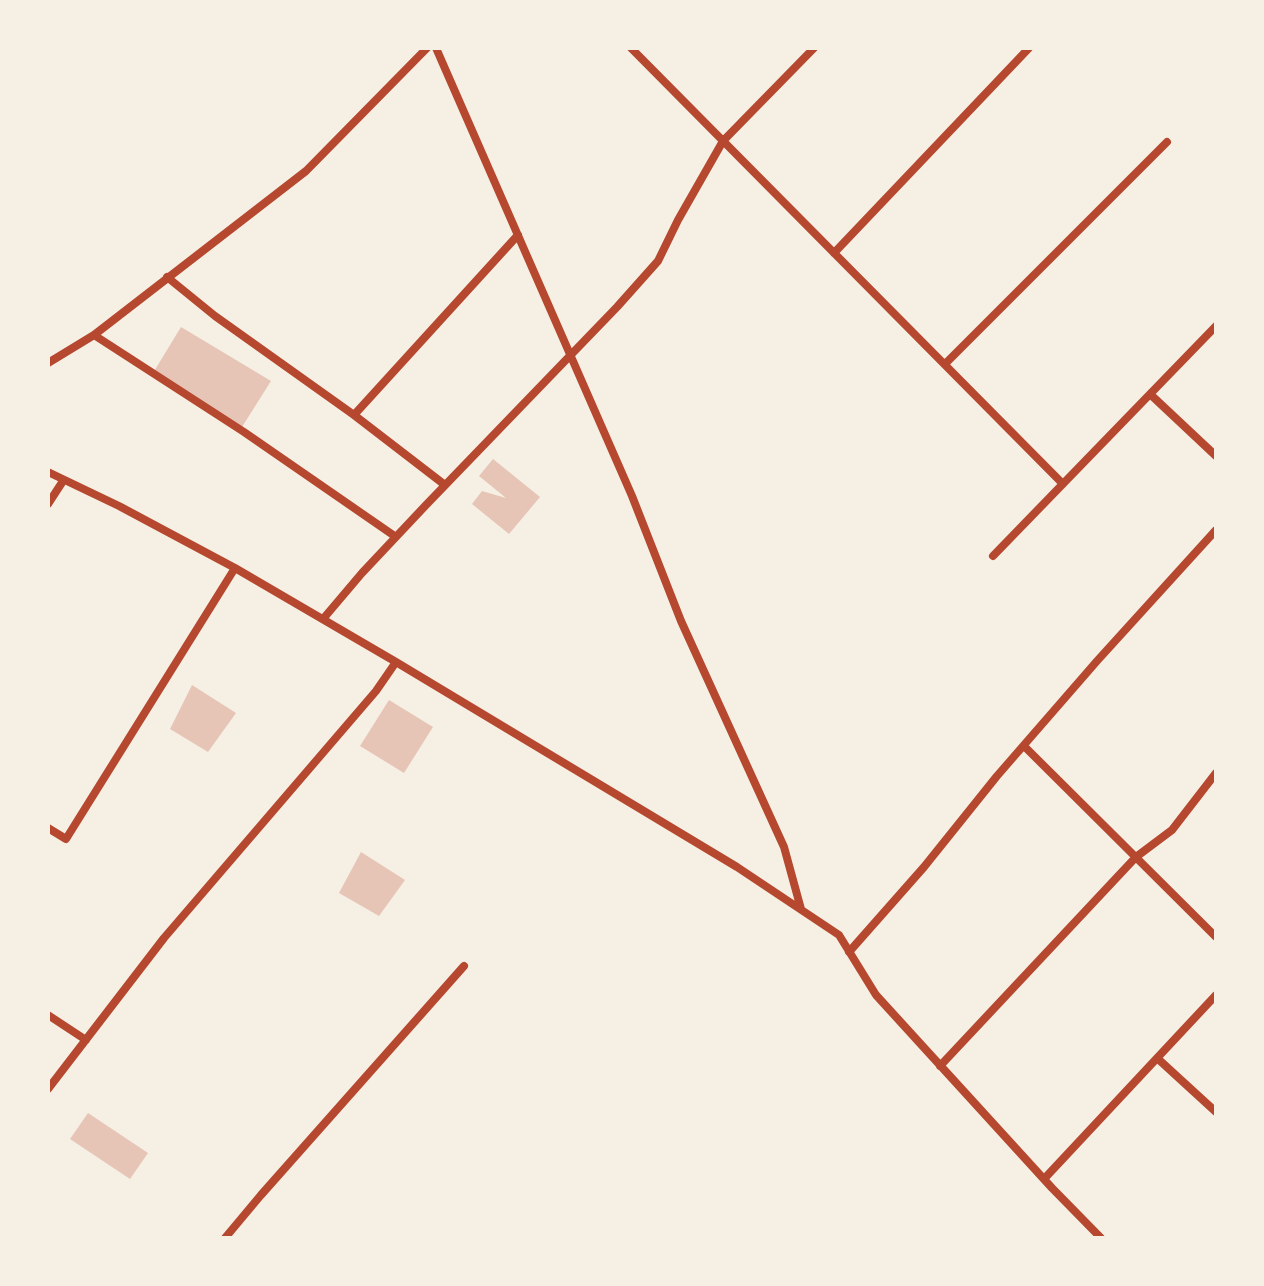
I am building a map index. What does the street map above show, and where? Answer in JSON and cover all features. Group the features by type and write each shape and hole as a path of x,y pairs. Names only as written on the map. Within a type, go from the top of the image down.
{"street":[{"path":"48,363 94,335 306,171 427,48"},
{"path":"436,48 632,496 681,621 784,847 801,910"},
{"path":"631,48 1063,484"},
{"path":"323,619 362,573 658,261 723,141 814,48"},
{"path":"834,253 1029,48"},
{"path":"945,364 1167,142"},
{"path":"354,415 518,235"},
{"path":"167,277 215,316 354,415 445,485"},
{"path":"993,556 1216,326"},
{"path":"94,335 244,432 396,537"},
{"path":"1150,394 1216,456"},
{"path":"48,472 235,568 323,619 737,867 839,935 876,995 1101,1238"},
{"path":"48,504 63,481"},
{"path":"849,952 1097,661 1216,530"},
{"path":"48,828 66,839 235,568"},
{"path":"48,1089 164,938 376,691 396,662"},
{"path":"1024,746 1216,937"},
{"path":"940,1066 1136,857 1172,830 1216,773"},
{"path":"225,1238 464,966"},
{"path":"1044,1179 1216,995"},
{"path":"48,1015 86,1040"},
{"path":"1157,1058 1216,1112"}],"building":[{"path":"181,327 271,381 242,427 153,373"},
{"path":"493,459 540,497 509,534 472,504 482,491 506,498 479,476"},
{"path":"192,685 236,713 208,752 170,729"},
{"path":"389,700 433,727 404,773 360,746"},
{"path":"361,852 405,880 379,916 339,893"},
{"path":"88,1113 148,1153 130,1179 70,1139"}]}
